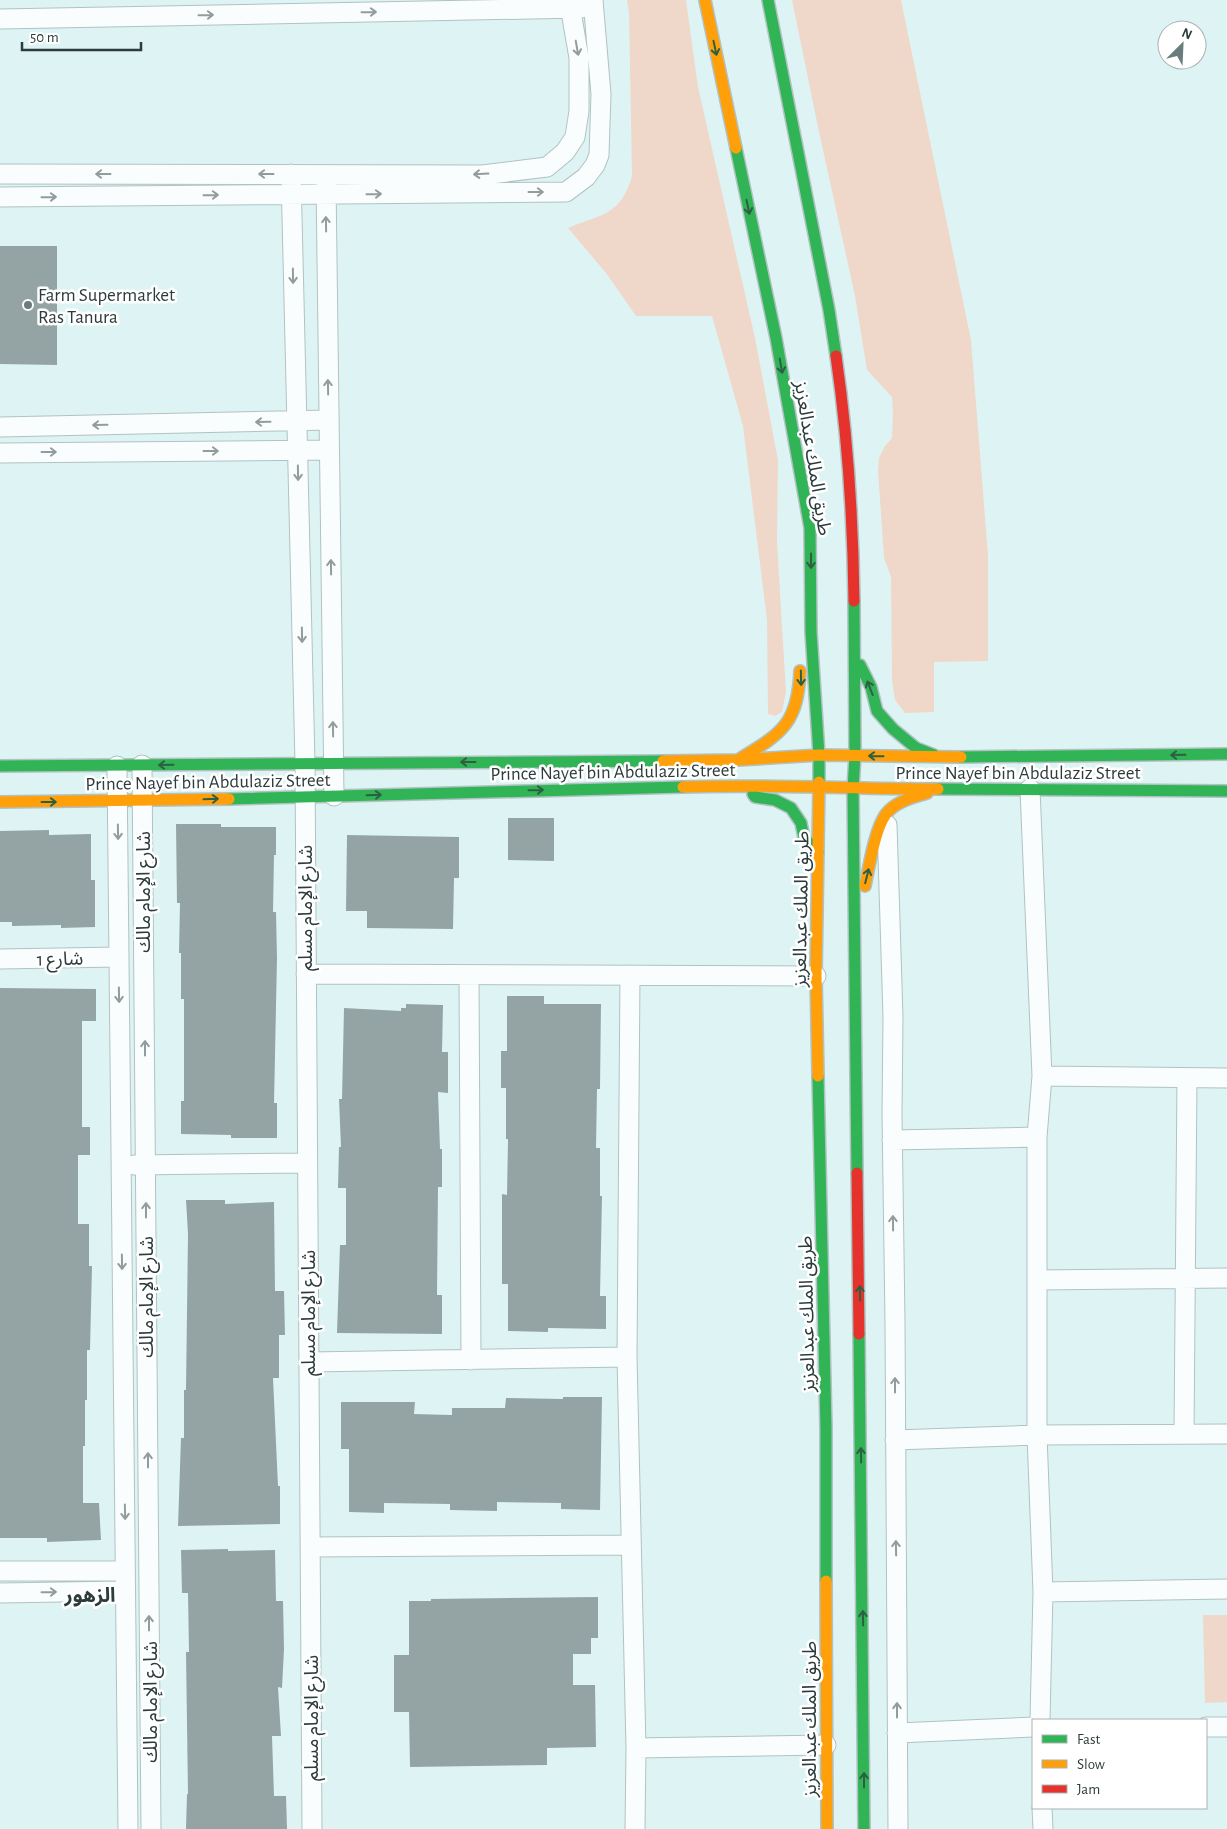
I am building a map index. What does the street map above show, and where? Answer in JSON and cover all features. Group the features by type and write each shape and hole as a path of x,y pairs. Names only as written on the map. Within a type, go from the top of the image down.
{"main road":[{"name":"طريق الملك عبدالعزيز","path":"705,0 776,338 810,528 811,632 819,755 816,976 826,1418 827,1829"},
{"name":"طريق الملك عبدالعزيز","path":"768,0 828,310 845,416 853,529 855,756 853,789 856,924 864,1829"},
{"path":"738,760 782,732 789,722 801,692 800,656 811,632"},
{"path":"854,654 870,687 877,711 893,730 916,748 938,757"},
{"name":"Prince Nayef bin Abdulaziz Street","path":"0,766 738,760 819,755 938,757 1227,754"},
{"path":"746,785 756,797 776,800 792,808 800,823 804,838 818,852"},
{"name":"Prince Nayef bin Abdulaziz Street","path":"0,802 143,801 746,785 853,789 1227,791"},
{"path":"856,924 877,835 886,814 906,799 942,788"}],"street":[{"path":"0,174 482,175 547,166 565,152 575,137 579,111 579,58 570,4"},
{"path":"0,19 593,4 601,94 599,155 586,177 566,192 0,197"},
{"path":"565,152 590,172"},
{"name":"شارع الإمام مسلم","path":"291,174 305,763 312,1829"},
{"path":"326,175 334,796"},
{"path":"0,427 329,420"},
{"path":"0,453 329,450"},
{"name":"شارع الإمام مالك","path":"142,765 151,1829"},
{"name":"شارع الإمام مالك","path":"117,766 128,1829"},
{"path":"1030,789 1042,1076 1038,1137 1037,1435 1043,1592 1040,1719"},
{"path":"886,814 893,1017 892,1140 898,1613 898,1829"},
{"name":"شارع 1","path":"0,960 119,957"},
{"path":"306,974 816,976"},
{"path":"469,974 471,1360"},
{"path":"630,975 627,1357 636,1748 635,1829"},
{"path":"1042,1076 1227,1078"},
{"path":"1184,1434 1187,1078"},
{"path":"892,1140 1038,1137"},
{"path":"121,1165 307,1163"},
{"path":"1038,1280 1227,1278"},
{"path":"309,1362 627,1357"},
{"path":"895,1440 1037,1435 1227,1434"},
{"path":"310,1547 631,1545"},
{"path":"0,1571 125,1571"},
{"path":"1043,1592 1227,1589"},
{"path":"0,1593 126,1591"},
{"path":"897,1733 1032,1727"},
{"path":"1207,1727 1227,1727"},
{"path":"636,1748 826,1745"},
{"path":"1042,1809 1043,1829"}],"shaded area":[{"path":"627,0 686,0 698,87 755,338 778,460 777,542 786,692 782,712 775,716 768,714 767,620 743,426 712,316 636,316 606,273 568,228 600,216 616,206 622,199 632,176 629,12"},
{"path":"792,0 901,0 971,340 988,555 988,661 934,662 934,712 905,713 895,700 892,681 891,577 884,558 878,470 879,458 885,446 892,438 892,397 867,370 855,296"},
{"path":"1203,1615 1227,1615 1227,1702 1205,1703"}],"building":[{"name":"Farm Supermarket Ras Tanura","path":"0,246 57,246 57,365 0,364"},
{"path":"508,818 554,818 554,861 508,860"},
{"path":"176,824 221,824 221,827 276,827 273,912 276,912 277,958 274,1103 277,1103 277,1138 231,1138 231,1135 181,1134 181,1101 184,1101 184,999 181,999 181,953 179,953 180,903 177,903"},
{"path":"49,830 49,835 91,834 91,880 95,880 95,927 61,928 61,925 12,926 12,922 0,922 0,831"},
{"path":"347,835 459,837 459,878 454,878 453,929 367,928 367,911 346,911"},
{"path":"0,988 96,989 96,1021 82,1021 82,1127 90,1127 90,1155 78,1155 78,1224 89,1224 89,1266 92,1266 90,1350 87,1350 87,1400 85,1400 85,1446 83,1446 83,1503 99,1503 101,1540 47,1542 47,1538 0,1538"},
{"path":"507,996 544,996 544,1004 601,1004 600,1089 597,1089 596,1148 600,1148 600,1196 602,1196 600,1296 606,1296 606,1329 548,1328 548,1332 508,1331 508,1284 502,1284 502,1194 507,1195 508,1139 506,1139 506,1088 501,1088 501,1051 507,1051"},
{"path":"406,1004 443,1005 442,1052 448,1052 448,1093 438,1092 440,1149 442,1149 442,1187 438,1187 437,1295 442,1295 442,1334 337,1333 340,1245 346,1245 346,1188 338,1188 339,1147 341,1147 339,1099 342,1099 344,1008 401,1011 401,1008 406,1008"},
{"path":"186,1200 225,1200 225,1204 274,1202 275,1291 284,1291 285,1335 279,1335 279,1378 273,1378 278,1486 280,1486 280,1524 178,1526 181,1438 184,1438 184,1390 186,1390 188,1234"},
{"path":"563,1397 602,1397 600,1510 561,1509 561,1503 497,1502 497,1511 450,1510 450,1504 384,1503 384,1513 349,1512 349,1449 341,1449 341,1402 415,1402 414,1414 452,1415 452,1408 505,1408 506,1398 563,1399"},
{"path":"228,1549 228,1551 275,1550 276,1601 283,1601 284,1649 282,1688 278,1687 281,1736 272,1736 274,1796 286,1796 287,1829 186,1829 188,1794 186,1652 189,1652 188,1593 182,1593 181,1550"},
{"path":"598,1597 598,1638 591,1638 591,1654 573,1654 573,1685 595,1685 596,1747 547,1748 547,1765 410,1767 409,1712 394,1712 394,1655 409,1655 409,1601 431,1601 431,1599"}],"traffic: fast":[{"path":"768,0 829,310 836,356"},
{"path":"736,148 776,338 810,528 811,632 819,782"},
{"path":"854,601 855,755 853,789 857,1173"},
{"path":"860,665 871,687 877,711 893,729 916,748 934,755"},
{"path":"961,757 1227,754"},
{"path":"0,766 663,761"},
{"path":"229,799 683,787"},
{"path":"938,789 1227,791"},
{"path":"753,794 755,797 775,800 791,808 801,823 804,838 818,852"},
{"path":"818,1076 826,1428 826,1581"},
{"path":"859,1334 864,1829"}],"traffic: slow":[{"path":"705,0 736,148"},
{"path":"741,758 768,741 786,724 796,703 800,671"},
{"path":"663,761 738,760 819,755 961,757"},
{"path":"818,1076 816,976 819,782"},
{"path":"683,787 747,786 938,789"},
{"path":"865,886 876,838 886,814 899,803 927,793"},
{"path":"0,802 229,799"},
{"path":"826,1581 827,1829"}],"traffic: jam":[{"path":"836,356 849,478 854,601"},
{"path":"857,1173 859,1334"}],"place":[{"name":"Farm Supermarket Ras Tanura","path":"28,305"}],"district":[{"name":"الزهور","path":"90,1595"}]}
